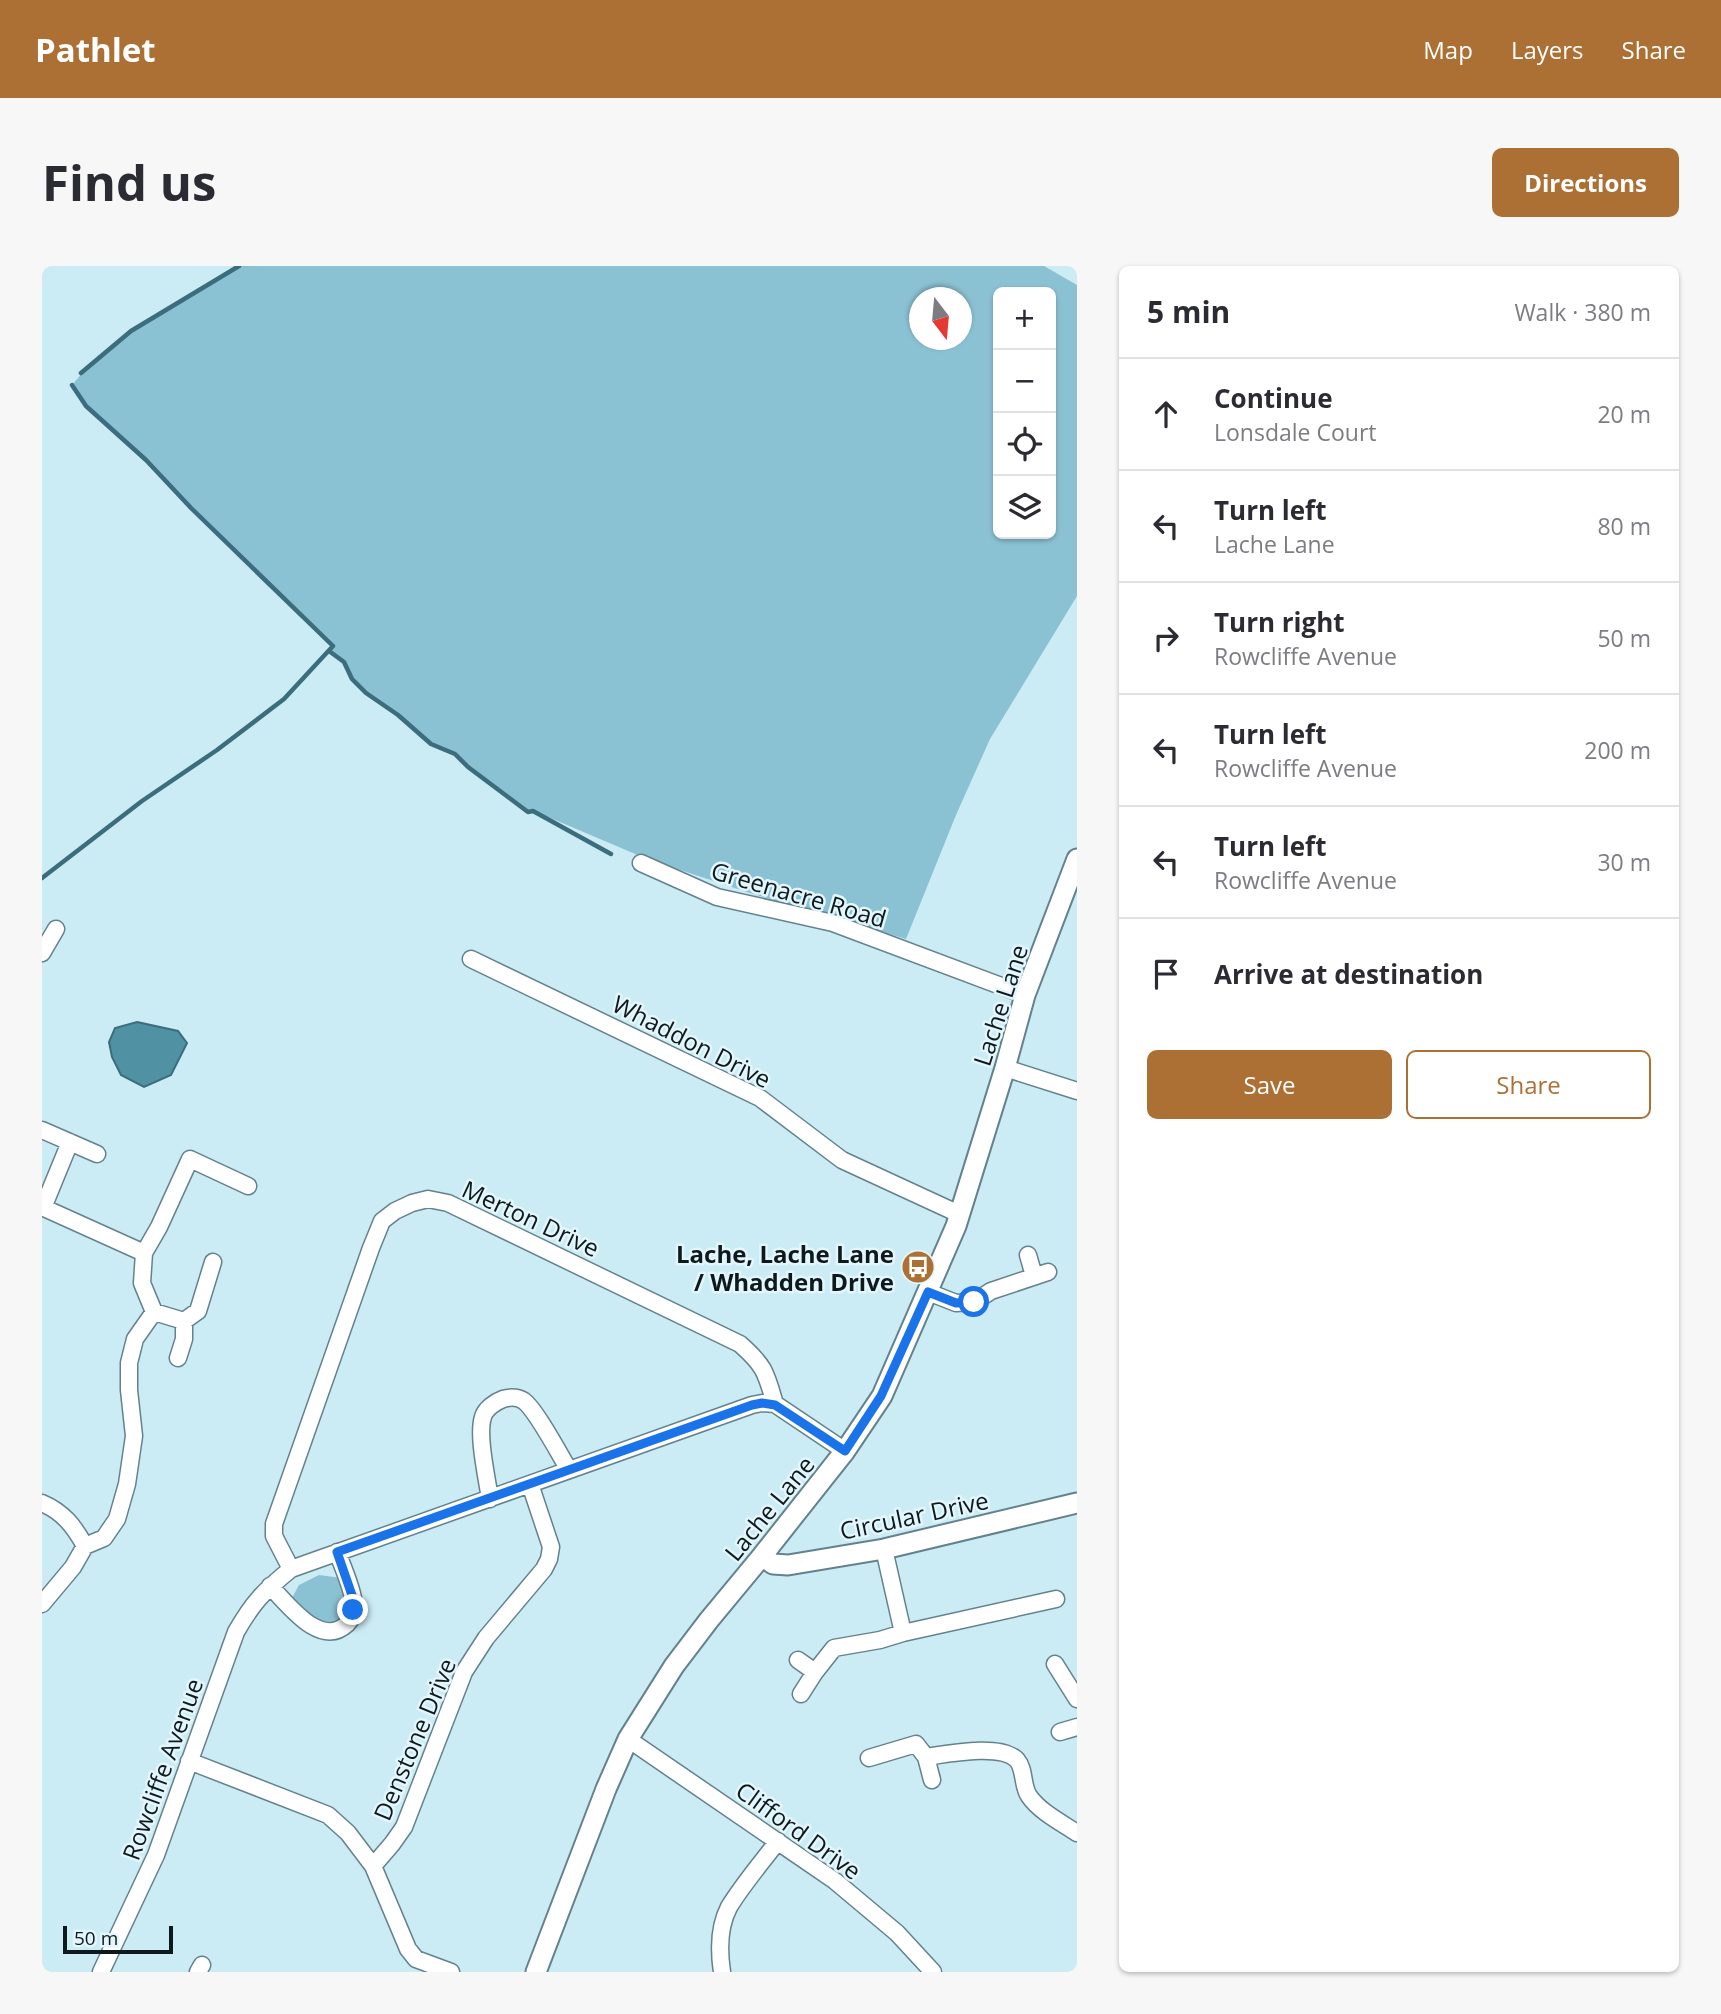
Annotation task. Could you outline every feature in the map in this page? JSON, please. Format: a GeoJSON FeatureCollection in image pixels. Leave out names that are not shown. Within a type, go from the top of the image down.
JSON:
{"type":"FeatureCollection","features":[{"type":"Feature","properties":{"kind":"street","name":"Lache Lane"},"geometry":{"type":"LineString","coordinates":[[536,1972],[628,1739],[674,1666],[845,1451],[881,1396],[960,1214],[1026,995],[1077,859]]}},
{"type":"Feature","properties":{"kind":"street","name":"Greenacre Road"},"geometry":{"type":"LineString","coordinates":[[640,863],[717,897],[833,923],[1026,995]]}},
{"type":"Feature","properties":{"kind":"street"},"geometry":{"type":"LineString","coordinates":[[42,953],[56,929]]}},
{"type":"Feature","properties":{"kind":"street","name":"Whaddon Drive"},"geometry":{"type":"LineString","coordinates":[[471,959],[760,1098],[842,1160],[960,1214]]}},
{"type":"Feature","properties":{"kind":"street"},"geometry":{"type":"LineString","coordinates":[[1005,1068],[1077,1091]]}},
{"type":"Feature","properties":{"kind":"street"},"geometry":{"type":"LineString","coordinates":[[42,1130],[97,1154]]}},
{"type":"Feature","properties":{"kind":"street"},"geometry":{"type":"LineString","coordinates":[[70,1142],[43,1208],[144,1253]]}},
{"type":"Feature","properties":{"kind":"street"},"geometry":{"type":"LineString","coordinates":[[154,1312],[142,1283],[144,1253],[190,1159],[247,1186]]}},
{"type":"Feature","properties":{"kind":"street","name":"Merton Drive"},"geometry":{"type":"LineString","coordinates":[[291,1569],[274,1536],[274,1524],[382,1221],[412,1203],[428,1199],[448,1203],[740,1344],[759,1361],[768,1378],[775,1405]]}},
{"type":"Feature","properties":{"kind":"street"},"geometry":{"type":"LineString","coordinates":[[928,1292],[956,1303],[974,1302],[991,1291],[1041,1274],[1028,1255]]}},
{"type":"Feature","properties":{"kind":"street"},"geometry":{"type":"LineString","coordinates":[[184,1321],[198,1311],[213,1262]]}},
{"type":"Feature","properties":{"kind":"street"},"geometry":{"type":"LineString","coordinates":[[154,1312],[184,1321]]}},
{"type":"Feature","properties":{"kind":"street"},"geometry":{"type":"LineString","coordinates":[[42,1604],[73,1567],[85,1546],[104,1538],[117,1518],[124,1496],[134,1436],[129,1363],[135,1339],[154,1312]]}},
{"type":"Feature","properties":{"kind":"street"},"geometry":{"type":"LineString","coordinates":[[178,1358],[184,1339],[184,1321]]}},
{"type":"Feature","properties":{"kind":"street"},"geometry":{"type":"LineString","coordinates":[[490,1499],[481,1432],[483,1415],[500,1400],[514,1397],[524,1401],[569,1469]]}},
{"type":"Feature","properties":{"kind":"street","name":"Rowcliffe Avenue"},"geometry":{"type":"LineString","coordinates":[[101,1972],[156,1855],[236,1632],[251,1605],[270,1586],[291,1569],[337,1552],[752,1405],[775,1405]]}},
{"type":"Feature","properties":{"kind":"street"},"geometry":{"type":"LineString","coordinates":[[775,1405],[845,1451]]}},
{"type":"Feature","properties":{"kind":"street","name":"Denstone Drive"},"geometry":{"type":"LineString","coordinates":[[373,1866],[404,1827],[464,1672],[486,1638],[544,1569],[549,1559],[551,1547],[530,1484]]}},
{"type":"Feature","properties":{"kind":"street"},"geometry":{"type":"LineString","coordinates":[[42,1503],[56,1509],[74,1527],[85,1546]]}},
{"type":"Feature","properties":{"kind":"street","name":"Circular Drive"},"geometry":{"type":"LineString","coordinates":[[762,1556],[773,1564],[788,1565],[884,1549],[1077,1503]]}},
{"type":"Feature","properties":{"kind":"street"},"geometry":{"type":"LineString","coordinates":[[884,1549],[904,1633]]}},
{"type":"Feature","properties":{"kind":"street"},"geometry":{"type":"LineString","coordinates":[[270,1586],[314,1628],[330,1633],[339,1630],[351,1620],[354,1601],[337,1552]]}},
{"type":"Feature","properties":{"kind":"street"},"geometry":{"type":"LineString","coordinates":[[801,1694],[834,1648],[880,1640],[1056,1599]]}},
{"type":"Feature","properties":{"kind":"street"},"geometry":{"type":"LineString","coordinates":[[798,1660],[815,1672]]}},
{"type":"Feature","properties":{"kind":"street"},"geometry":{"type":"LineString","coordinates":[[1055,1664],[1077,1699]]}},
{"type":"Feature","properties":{"kind":"street"},"geometry":{"type":"LineString","coordinates":[[1060,1732],[1077,1727]]}},
{"type":"Feature","properties":{"kind":"street","name":"Clifford Drive"},"geometry":{"type":"LineString","coordinates":[[628,1739],[835,1881],[897,1933],[933,1972]]}},
{"type":"Feature","properties":{"kind":"street"},"geometry":{"type":"LineString","coordinates":[[869,1758],[916,1744],[926,1757],[932,1780]]}},
{"type":"Feature","properties":{"kind":"street"},"geometry":{"type":"LineString","coordinates":[[926,1757],[976,1750],[1009,1754],[1018,1761],[1030,1798],[1077,1833]]}},
{"type":"Feature","properties":{"kind":"street"},"geometry":{"type":"LineString","coordinates":[[189,1761],[328,1815],[348,1833],[373,1866],[408,1949],[416,1959],[451,1972]]}},
{"type":"Feature","properties":{"kind":"street"},"geometry":{"type":"LineString","coordinates":[[722,1972],[720,1945],[728,1909],[778,1841]]}},
{"type":"Feature","properties":{"kind":"shaded area"},"geometry":{"type":"Polygon","coordinates":[[[239,266],[1044,266],[1077,285],[1077,596],[990,739],[906,939],[647,859],[534,811],[528,812],[455,754],[431,744],[398,715],[366,693],[352,679],[344,662],[329,651],[333,646],[192,509],[146,460],[86,406],[72,385],[109,349],[239,266]]]}},
{"type":"Feature","properties":{"kind":"shaded area"},"geometry":{"type":"Polygon","coordinates":[[[137,1022],[178,1031],[187,1043],[171,1075],[144,1087],[121,1075],[112,1057],[109,1042],[115,1028],[137,1022]]]}},
{"type":"Feature","properties":{"kind":"shaded area"},"geometry":{"type":"Polygon","coordinates":[[[319,1575],[342,1578],[347,1598],[347,1619],[331,1627],[315,1620],[292,1598],[299,1585],[319,1575]]]}},
{"type":"Feature","properties":{"kind":"waterway"},"geometry":{"type":"LineString","coordinates":[[81,373],[131,331],[239,266]]}},
{"type":"Feature","properties":{"kind":"waterway"},"geometry":{"type":"LineString","coordinates":[[42,878],[142,801],[217,750],[284,699],[333,646],[192,509],[146,460],[86,406],[72,385]]}},
{"type":"Feature","properties":{"kind":"waterway"},"geometry":{"type":"LineString","coordinates":[[329,651],[344,662],[352,679],[366,693],[398,715],[431,744],[455,754],[528,812],[533,811],[611,854]]}},
{"type":"Feature","properties":{"kind":"place","name":"Lache, Lache Lane / Whadden Drive"},"geometry":{"type":"Point","coordinates":[918,1267]}},
{"type":"Feature","properties":{"kind":"route"},"geometry":{"type":"LineString","coordinates":[[353,1610],[354,1601],[337,1552],[752,1405],[775,1405],[845,1451],[881,1396],[928,1292],[956,1303],[974,1302]]}}]}
